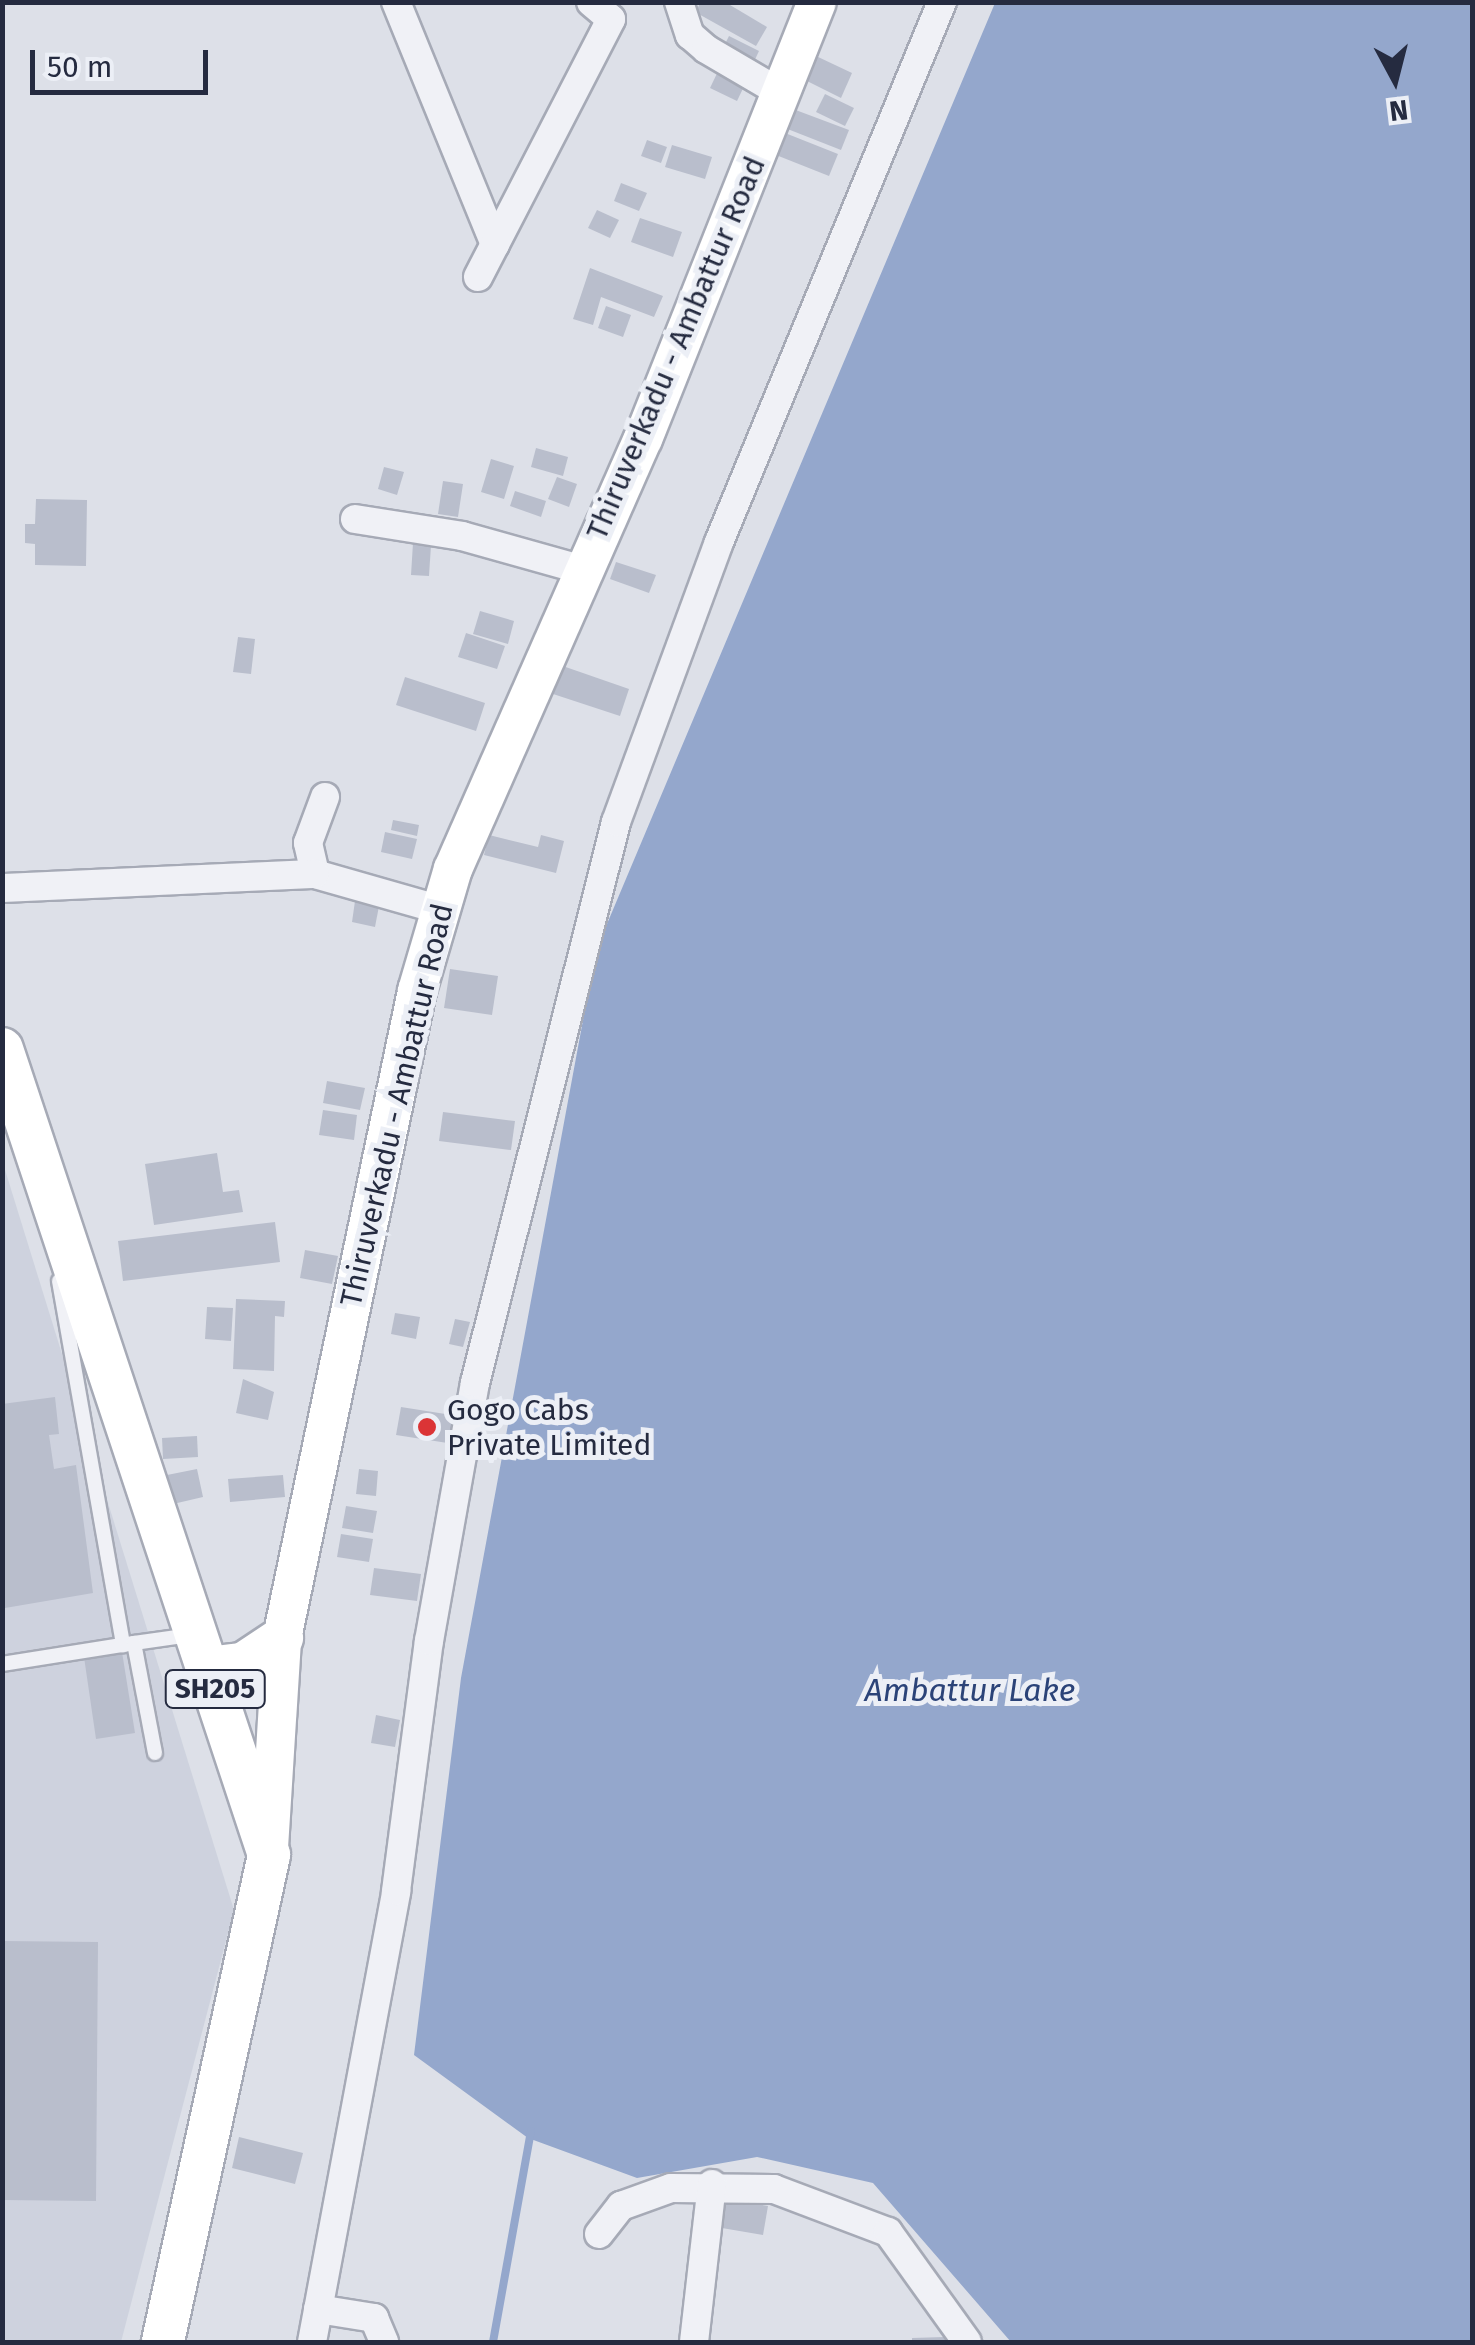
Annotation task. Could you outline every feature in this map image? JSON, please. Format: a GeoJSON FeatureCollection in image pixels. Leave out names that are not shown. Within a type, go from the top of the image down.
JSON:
{"type":"FeatureCollection","features":[{"type":"Feature","properties":{"kind":"main road","name":"Thiruverkadu - Ambattur Road"},"geometry":{"type":"LineString","coordinates":[[269,1855],[282,1638],[417,991],[441,910],[482,799],[583,570],[817,2]]}},
{"type":"Feature","properties":{"kind":"main road","name":"SH205"},"geometry":{"type":"LineString","coordinates":[[2,1049],[269,1855]]}},
{"type":"Feature","properties":{"kind":"main road"},"geometry":{"type":"LineString","coordinates":[[202,1651],[243,1664],[282,1638]]}},
{"type":"Feature","properties":{"kind":"main road"},"geometry":{"type":"LineString","coordinates":[[162,2342],[269,1855]]}},
{"type":"Feature","properties":{"kind":"street"},"geometry":{"type":"LineString","coordinates":[[396,2],[495,244]]}},
{"type":"Feature","properties":{"kind":"street"},"geometry":{"type":"LineString","coordinates":[[478,277],[611,19],[591,2]]}},
{"type":"Feature","properties":{"kind":"street"},"geometry":{"type":"LineString","coordinates":[[680,2],[690,35],[706,49],[781,94]]}},
{"type":"Feature","properties":{"kind":"street"},"geometry":{"type":"LineString","coordinates":[[312,2342],[396,1891],[429,1641],[476,1383],[616,822],[719,542],[942,2]]}},
{"type":"Feature","properties":{"kind":"street"},"geometry":{"type":"LineString","coordinates":[[356,519],[462,536],[583,570]]}},
{"type":"Feature","properties":{"kind":"street"},"geometry":{"type":"LineString","coordinates":[[315,874],[308,843],[325,796]]}},
{"type":"Feature","properties":{"kind":"street"},"geometry":{"type":"LineString","coordinates":[[2,888],[315,874],[441,910]]}},
{"type":"Feature","properties":{"kind":"street"},"geometry":{"type":"LineString","coordinates":[[599,2234],[622,2206],[672,2188],[712,2184],[774,2189],[888,2232],[967,2342]]}},
{"type":"Feature","properties":{"kind":"street"},"geometry":{"type":"LineString","coordinates":[[694,2342],[712,2184]]}},
{"type":"Feature","properties":{"kind":"street"},"geometry":{"type":"LineString","coordinates":[[318,2309],[374,2318],[384,2342]]}},
{"type":"Feature","properties":{"kind":"lane"},"geometry":{"type":"LineString","coordinates":[[52,1257],[128,1644],[154,1753]]}},
{"type":"Feature","properties":{"kind":"lane"},"geometry":{"type":"LineString","coordinates":[[2,1664],[128,1644],[202,1651]]}},
{"type":"Feature","properties":{"kind":"shaded area"},"geometry":{"type":"Polygon","coordinates":[[[2,1160],[234,1910],[121,2342],[3,2342],[2,1160]]]}},
{"type":"Feature","properties":{"kind":"water","name":"Ambattur Lake"},"geometry":{"type":"Polygon","coordinates":[[[995,3],[1472,3],[1472,2342],[1011,2342],[873,2183],[757,2157],[637,2178],[528,2138],[414,2055],[461,1678],[596,950],[995,3]]]}},
{"type":"Feature","properties":{"kind":"building"},"geometry":{"type":"Polygon","coordinates":[[[701,2],[725,2],[767,27],[756,46],[695,12],[701,2]]]}},
{"type":"Feature","properties":{"kind":"building"},"geometry":{"type":"Polygon","coordinates":[[[729,36],[759,51],[750,70],[719,56],[729,36]]]}},
{"type":"Feature","properties":{"kind":"building"},"geometry":{"type":"Polygon","coordinates":[[[816,56],[852,73],[841,98],[805,80],[816,56]]]}},
{"type":"Feature","properties":{"kind":"building"},"geometry":{"type":"Polygon","coordinates":[[[722,63],[749,76],[737,101],[710,88],[722,63]]]}},
{"type":"Feature","properties":{"kind":"building"},"geometry":{"type":"Polygon","coordinates":[[[825,94],[854,108],[845,126],[816,112],[825,94]]]}},
{"type":"Feature","properties":{"kind":"building"},"geometry":{"type":"Polygon","coordinates":[[[793,109],[849,130],[841,150],[785,128],[793,109]]]}},
{"type":"Feature","properties":{"kind":"building"},"geometry":{"type":"Polygon","coordinates":[[[780,131],[838,154],[829,176],[771,153],[780,131]]]}},
{"type":"Feature","properties":{"kind":"building"},"geometry":{"type":"Polygon","coordinates":[[[647,140],[667,147],[661,163],[641,156],[647,140]]]}},
{"type":"Feature","properties":{"kind":"building"},"geometry":{"type":"Polygon","coordinates":[[[672,145],[712,157],[705,179],[665,167],[672,145]]]}},
{"type":"Feature","properties":{"kind":"building"},"geometry":{"type":"Polygon","coordinates":[[[621,183],[647,193],[639,211],[614,201],[621,183]]]}},
{"type":"Feature","properties":{"kind":"building"},"geometry":{"type":"Polygon","coordinates":[[[597,210],[619,220],[610,238],[588,228],[597,210]]]}},
{"type":"Feature","properties":{"kind":"building"},"geometry":{"type":"Polygon","coordinates":[[[640,218],[682,232],[673,257],[631,242],[640,218]]]}},
{"type":"Feature","properties":{"kind":"building"},"geometry":{"type":"Polygon","coordinates":[[[590,268],[663,296],[654,317],[601,297],[593,325],[573,319],[590,268]]]}},
{"type":"Feature","properties":{"kind":"building"},"geometry":{"type":"Polygon","coordinates":[[[606,306],[631,315],[623,337],[598,328],[606,306]]]}},
{"type":"Feature","properties":{"kind":"building"},"geometry":{"type":"Polygon","coordinates":[[[536,448],[568,457],[563,476],[531,467],[536,448]]]}},
{"type":"Feature","properties":{"kind":"building"},"geometry":{"type":"Polygon","coordinates":[[[491,459],[514,466],[504,499],[481,492],[491,459]]]}},
{"type":"Feature","properties":{"kind":"building"},"geometry":{"type":"Polygon","coordinates":[[[384,467],[404,472],[397,495],[378,489],[384,467]]]}},
{"type":"Feature","properties":{"kind":"building"},"geometry":{"type":"Polygon","coordinates":[[[557,477],[577,484],[569,507],[548,499],[557,477]]]}},
{"type":"Feature","properties":{"kind":"building"},"geometry":{"type":"Polygon","coordinates":[[[443,481],[463,484],[458,517],[438,514],[443,481]]]}},
{"type":"Feature","properties":{"kind":"building"},"geometry":{"type":"Polygon","coordinates":[[[515,491],[546,501],[541,517],[510,506],[515,491]]]}},
{"type":"Feature","properties":{"kind":"building"},"geometry":{"type":"Polygon","coordinates":[[[36,499],[87,500],[86,566],[35,565],[35,544],[25,543],[25,524],[35,524],[36,499]]]}},
{"type":"Feature","properties":{"kind":"building"},"geometry":{"type":"Polygon","coordinates":[[[413,543],[431,545],[429,576],[411,575],[413,543]]]}},
{"type":"Feature","properties":{"kind":"building"},"geometry":{"type":"Polygon","coordinates":[[[616,562],[656,575],[649,593],[610,579],[616,562]]]}},
{"type":"Feature","properties":{"kind":"building"},"geometry":{"type":"Polygon","coordinates":[[[480,611],[514,621],[508,644],[473,634],[480,611]]]}},
{"type":"Feature","properties":{"kind":"building"},"geometry":{"type":"Polygon","coordinates":[[[466,633],[505,646],[497,669],[458,657],[466,633]]]}},
{"type":"Feature","properties":{"kind":"building"},"geometry":{"type":"Polygon","coordinates":[[[238,637],[255,639],[251,674],[233,672],[238,637]]]}},
{"type":"Feature","properties":{"kind":"building"},"geometry":{"type":"Polygon","coordinates":[[[557,664],[629,689],[620,716],[547,692],[557,664]]]}},
{"type":"Feature","properties":{"kind":"building"},"geometry":{"type":"Polygon","coordinates":[[[405,677],[485,703],[476,731],[396,705],[405,677]]]}},
{"type":"Feature","properties":{"kind":"building"},"geometry":{"type":"Polygon","coordinates":[[[393,820],[419,825],[417,836],[391,830],[393,820]]]}},
{"type":"Feature","properties":{"kind":"building"},"geometry":{"type":"Polygon","coordinates":[[[385,832],[417,839],[412,859],[381,852],[385,832]]]}},
{"type":"Feature","properties":{"kind":"building"},"geometry":{"type":"Polygon","coordinates":[[[489,835],[538,847],[541,835],[564,841],[556,873],[484,855],[489,835]]]}},
{"type":"Feature","properties":{"kind":"building"},"geometry":{"type":"Polygon","coordinates":[[[355,901],[379,906],[375,927],[352,922],[355,901]]]}},
{"type":"Feature","properties":{"kind":"building"},"geometry":{"type":"Polygon","coordinates":[[[450,969],[498,976],[492,1015],[444,1008],[450,969]]]}},
{"type":"Feature","properties":{"kind":"building"},"geometry":{"type":"Polygon","coordinates":[[[327,1081],[365,1088],[360,1110],[323,1103],[327,1081]]]}},
{"type":"Feature","properties":{"kind":"building"},"geometry":{"type":"Polygon","coordinates":[[[323,1110],[357,1115],[354,1140],[319,1135],[323,1110]]]}},
{"type":"Feature","properties":{"kind":"building"},"geometry":{"type":"Polygon","coordinates":[[[443,1112],[515,1121],[511,1150],[439,1141],[443,1112]]]}},
{"type":"Feature","properties":{"kind":"building"},"geometry":{"type":"Polygon","coordinates":[[[217,1153],[223,1192],[239,1190],[243,1212],[154,1225],[145,1164],[217,1153]]]}},
{"type":"Feature","properties":{"kind":"building"},"geometry":{"type":"Polygon","coordinates":[[[275,1222],[280,1262],[123,1281],[118,1241],[275,1222]]]}},
{"type":"Feature","properties":{"kind":"building"},"geometry":{"type":"Polygon","coordinates":[[[305,1250],[338,1256],[332,1284],[300,1278],[305,1250]]]}},
{"type":"Feature","properties":{"kind":"building"},"geometry":{"type":"Polygon","coordinates":[[[236,1299],[285,1301],[284,1317],[275,1316],[274,1371],[233,1369],[236,1299]]]}},
{"type":"Feature","properties":{"kind":"building"},"geometry":{"type":"Polygon","coordinates":[[[207,1307],[233,1308],[231,1341],[205,1339],[207,1307]]]}},
{"type":"Feature","properties":{"kind":"building"},"geometry":{"type":"Polygon","coordinates":[[[395,1313],[420,1317],[416,1339],[391,1334],[395,1313]]]}},
{"type":"Feature","properties":{"kind":"building"},"geometry":{"type":"Polygon","coordinates":[[[455,1319],[470,1322],[463,1347],[449,1344],[455,1319]]]}},
{"type":"Feature","properties":{"kind":"building"},"geometry":{"type":"Polygon","coordinates":[[[243,1379],[274,1392],[268,1420],[236,1413],[243,1379]]]}},
{"type":"Feature","properties":{"kind":"building"},"geometry":{"type":"Polygon","coordinates":[[[55,1397],[59,1434],[49,1435],[54,1469],[76,1465],[93,1593],[5,1608],[2,1404],[55,1397]]]}},
{"type":"Feature","properties":{"kind":"building","name":"Gogo Cabs Private Limited"},"geometry":{"type":"Polygon","coordinates":[[[401,1407],[458,1416],[454,1444],[396,1435],[401,1407]]]}},
{"type":"Feature","properties":{"kind":"building"},"geometry":{"type":"Polygon","coordinates":[[[197,1436],[198,1457],[163,1459],[162,1438],[197,1436]]]}},
{"type":"Feature","properties":{"kind":"building"},"geometry":{"type":"Polygon","coordinates":[[[197,1469],[203,1497],[173,1504],[167,1475],[197,1469]]]}},
{"type":"Feature","properties":{"kind":"building"},"geometry":{"type":"Polygon","coordinates":[[[359,1469],[378,1471],[376,1496],[356,1494],[359,1469]]]}},
{"type":"Feature","properties":{"kind":"building"},"geometry":{"type":"Polygon","coordinates":[[[283,1475],[285,1497],[230,1502],[228,1479],[283,1475]]]}},
{"type":"Feature","properties":{"kind":"building"},"geometry":{"type":"Polygon","coordinates":[[[346,1506],[377,1511],[373,1533],[342,1528],[346,1506]]]}},
{"type":"Feature","properties":{"kind":"building"},"geometry":{"type":"Polygon","coordinates":[[[341,1534],[373,1539],[369,1562],[337,1557],[341,1534]]]}},
{"type":"Feature","properties":{"kind":"building"},"geometry":{"type":"Polygon","coordinates":[[[374,1568],[421,1574],[417,1601],[370,1595],[374,1568]]]}},
{"type":"Feature","properties":{"kind":"building"},"geometry":{"type":"Polygon","coordinates":[[[122,1652],[135,1733],[96,1739],[84,1657],[122,1652]]]}},
{"type":"Feature","properties":{"kind":"building"},"geometry":{"type":"Polygon","coordinates":[[[376,1715],[400,1720],[395,1747],[371,1743],[376,1715]]]}},
{"type":"Feature","properties":{"kind":"building"},"geometry":{"type":"Polygon","coordinates":[[[2,1941],[98,1942],[96,2201],[2,2200],[2,1941]]]}},
{"type":"Feature","properties":{"kind":"building"},"geometry":{"type":"Polygon","coordinates":[[[239,2137],[303,2153],[295,2184],[232,2168],[239,2137]]]}},
{"type":"Feature","properties":{"kind":"building"},"geometry":{"type":"Polygon","coordinates":[[[721,2198],[768,2206],[763,2235],[716,2227],[721,2198]]]}},
{"type":"Feature","properties":{"kind":"building"},"geometry":{"type":"Polygon","coordinates":[[[945,2337],[945,2342],[912,2342],[912,2338],[945,2337]]]}},
{"type":"Feature","properties":{"kind":"waterway"},"geometry":{"type":"LineString","coordinates":[[493,2342],[531,2131]]}},
{"type":"Feature","properties":{"kind":"place","name":"Gogo Cabs Private Limited"},"geometry":{"type":"Point","coordinates":[427,1427]}}]}
